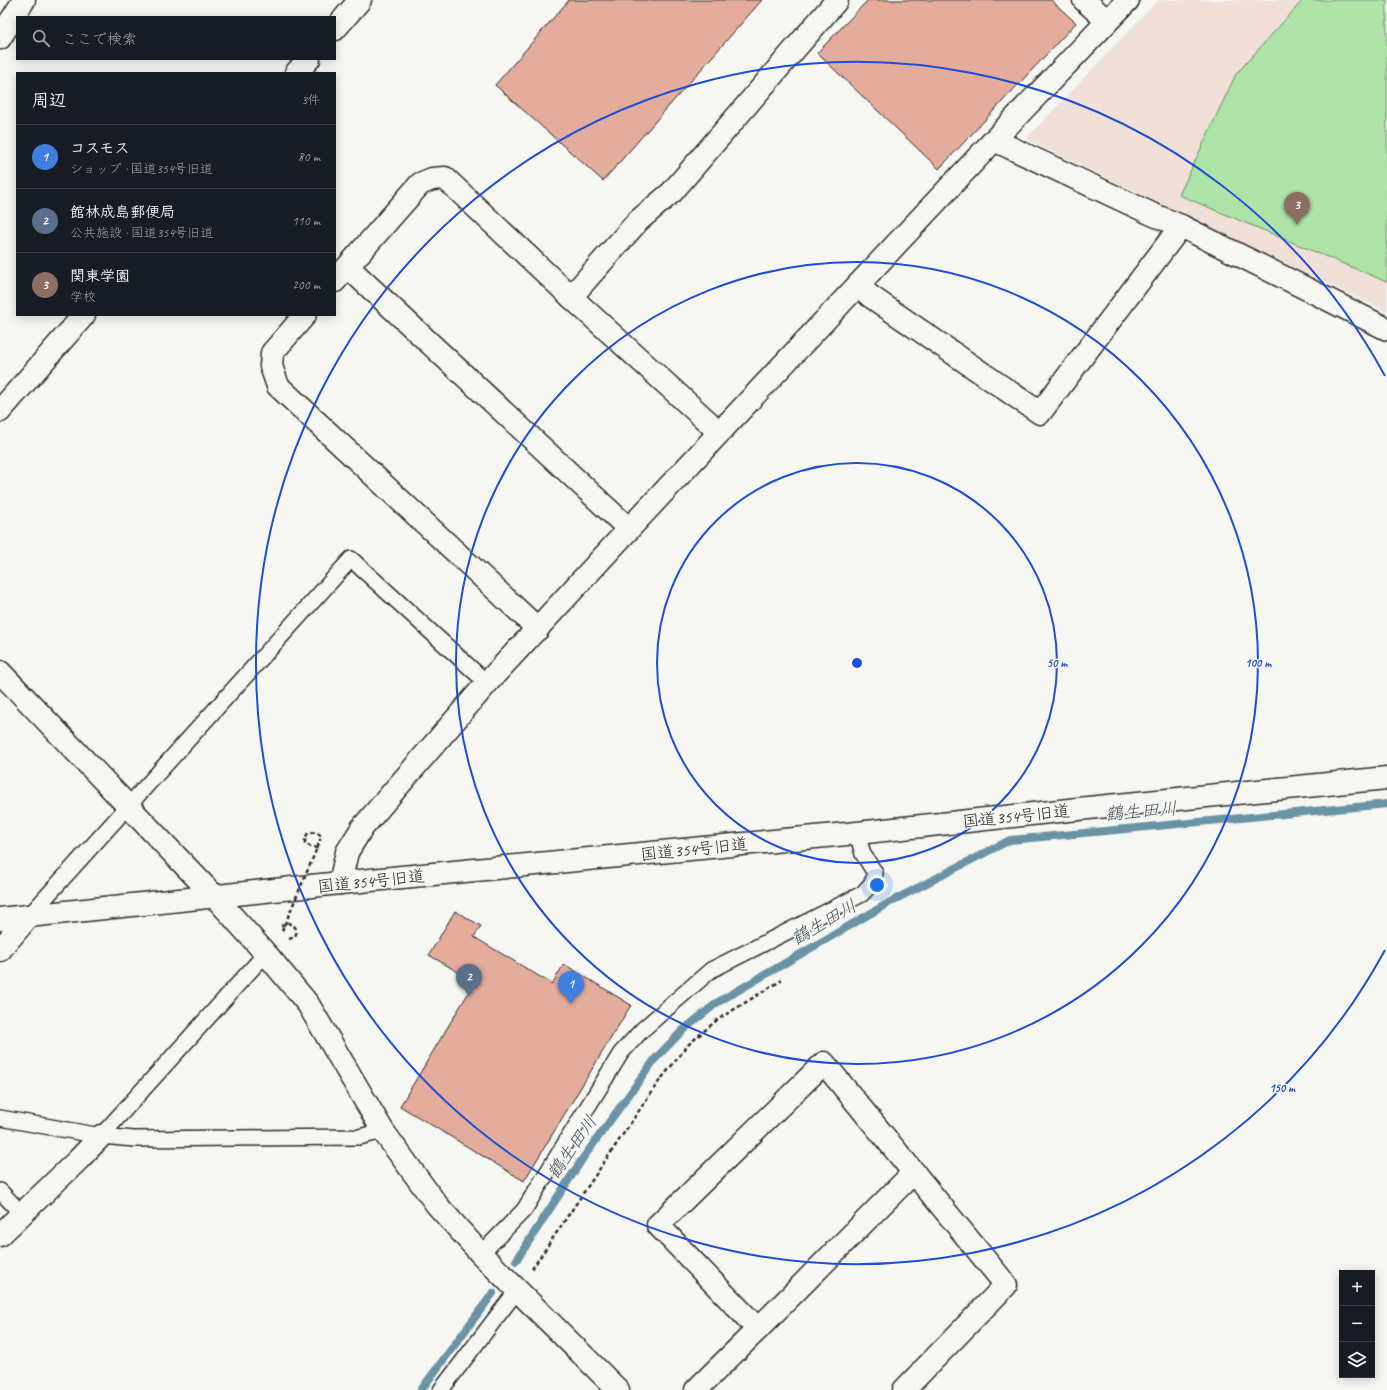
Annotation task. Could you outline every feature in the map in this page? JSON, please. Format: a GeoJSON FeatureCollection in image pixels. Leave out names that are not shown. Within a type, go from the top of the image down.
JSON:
{"type":"FeatureCollection","features":[{"type":"Feature","properties":{"kind":"street"},"geometry":{"type":"LineString","coordinates":[[0,38],[24,0]]}},
{"type":"Feature","properties":{"kind":"street"},"geometry":{"type":"LineString","coordinates":[[336,28],[360,0]]}},
{"type":"Feature","properties":{"kind":"street"},"geometry":{"type":"LineString","coordinates":[[571,296],[638,221],[672,192],[837,0]]}},
{"type":"Feature","properties":{"kind":"street"},"geometry":{"type":"LineString","coordinates":[[1084,0],[1107,21]]}},
{"type":"Feature","properties":{"kind":"street"},"geometry":{"type":"LineString","coordinates":[[340,883],[348,852],[362,828],[487,683],[719,432],[1128,0]]}},
{"type":"Feature","properties":{"kind":"street"},"geometry":{"type":"LineString","coordinates":[[297,72],[308,60]]}},
{"type":"Feature","properties":{"kind":"street"},"geometry":{"type":"LineString","coordinates":[[994,140],[1154,215],[1181,226],[1387,329]]}},
{"type":"Feature","properties":{"kind":"street"},"geometry":{"type":"LineString","coordinates":[[628,529],[341,274],[420,184],[432,179],[445,178],[719,432]]}},
{"type":"Feature","properties":{"kind":"street"},"geometry":{"type":"LineString","coordinates":[[858,285],[870,296],[1040,412],[1181,226]]}},
{"type":"Feature","properties":{"kind":"street"},"geometry":{"type":"LineString","coordinates":[[0,411],[83,316]]}},
{"type":"Feature","properties":{"kind":"street"},"geometry":{"type":"LineString","coordinates":[[304,316],[272,353],[271,366],[278,386],[538,629]]}},
{"type":"Feature","properties":{"kind":"street"},"geometry":{"type":"LineString","coordinates":[[0,672],[216,897],[268,956],[308,1004],[383,1132],[437,1205],[481,1254],[518,1289],[618,1390]]}},
{"type":"Feature","properties":{"kind":"street","name":"国道354号旧道"},"geometry":{"type":"LineString","coordinates":[[0,920],[340,883],[857,834],[1078,809],[1387,778]]}},
{"type":"Feature","properties":{"kind":"street"},"geometry":{"type":"LineString","coordinates":[[0,950],[29,916]]}},
{"type":"Feature","properties":{"kind":"street"},"geometry":{"type":"LineString","coordinates":[[758,1329],[658,1225],[824,1063],[1006,1284],[904,1390]]}},
{"type":"Feature","properties":{"kind":"street"},"geometry":{"type":"LineString","coordinates":[[0,1236],[80,1159],[101,1136]]}},
{"type":"Feature","properties":{"kind":"street"},"geometry":{"type":"LineString","coordinates":[[696,1390],[914,1172]]}},
{"type":"Feature","properties":{"kind":"lane"},"geometry":{"type":"LineString","coordinates":[[29,916],[351,559],[487,683]]}},
{"type":"Feature","properties":{"kind":"lane"},"geometry":{"type":"LineString","coordinates":[[481,1254],[524,1210],[621,1053],[642,1030],[710,970],[862,894],[873,882],[875,873],[863,854],[857,834]]}},
{"type":"Feature","properties":{"kind":"lane"},"geometry":{"type":"LineString","coordinates":[[101,1136],[258,962],[268,956]]}},
{"type":"Feature","properties":{"kind":"lane"},"geometry":{"type":"LineString","coordinates":[[0,1118],[101,1136],[134,1139],[359,1138],[383,1132]]}},
{"type":"Feature","properties":{"kind":"lane"},"geometry":{"type":"LineString","coordinates":[[0,1191],[22,1214]]}},
{"type":"Feature","properties":{"kind":"lane"},"geometry":{"type":"LineString","coordinates":[[441,1390],[518,1289]]}},
{"type":"Feature","properties":{"kind":"path"},"geometry":{"type":"LineString","coordinates":[[281,926],[287,923],[292,923],[296,927],[297,932],[292,938],[287,939],[283,936],[282,931],[320,840],[320,835],[316,832],[308,833],[305,838],[306,843],[309,846],[318,848]]}},
{"type":"Feature","properties":{"kind":"path"},"geometry":{"type":"LineString","coordinates":[[518,1289],[657,1084],[689,1044],[718,1020],[782,980]]}},
{"type":"Feature","properties":{"kind":"shaded area"},"geometry":{"type":"Polygon","coordinates":[[[1158,0],[1387,0],[1387,312],[1026,139],[1158,0]]]}},
{"type":"Feature","properties":{"kind":"green space"},"geometry":{"type":"Polygon","coordinates":[[[1303,0],[1387,0],[1387,282],[1179,195],[1236,74],[1303,0]]]}},
{"type":"Feature","properties":{"kind":"building"},"geometry":{"type":"Polygon","coordinates":[[[569,0],[762,0],[603,181],[495,85],[569,0]]]}},
{"type":"Feature","properties":{"kind":"building"},"geometry":{"type":"Polygon","coordinates":[[[868,0],[1051,0],[1076,23],[939,169],[817,53],[868,0]]]}},
{"type":"Feature","properties":{"kind":"building"},"geometry":{"type":"Polygon","coordinates":[[[455,911],[481,926],[474,937],[552,984],[564,964],[631,1005],[524,1181],[400,1106],[475,982],[429,955],[455,911]]]}},
{"type":"Feature","properties":{"kind":"waterway","name":"鶴生田川"},"geometry":{"type":"LineString","coordinates":[[516,1261],[583,1158],[655,1059],[683,1030],[718,1002],[892,901],[1010,840],[1387,804]]}},
{"type":"Feature","properties":{"kind":"waterway","name":"鶴生田川"},"geometry":{"type":"LineString","coordinates":[[421,1390],[493,1293]]}},
{"type":"Feature","properties":{"kind":"place","name":"関東学園"},"geometry":{"type":"Point","coordinates":[1297,225]}},
{"type":"Feature","properties":{"kind":"place","name":"館林成島郵便局"},"geometry":{"type":"Point","coordinates":[469,997]}},
{"type":"Feature","properties":{"kind":"place","name":"コスモス"},"geometry":{"type":"Point","coordinates":[571,1004]}}]}
